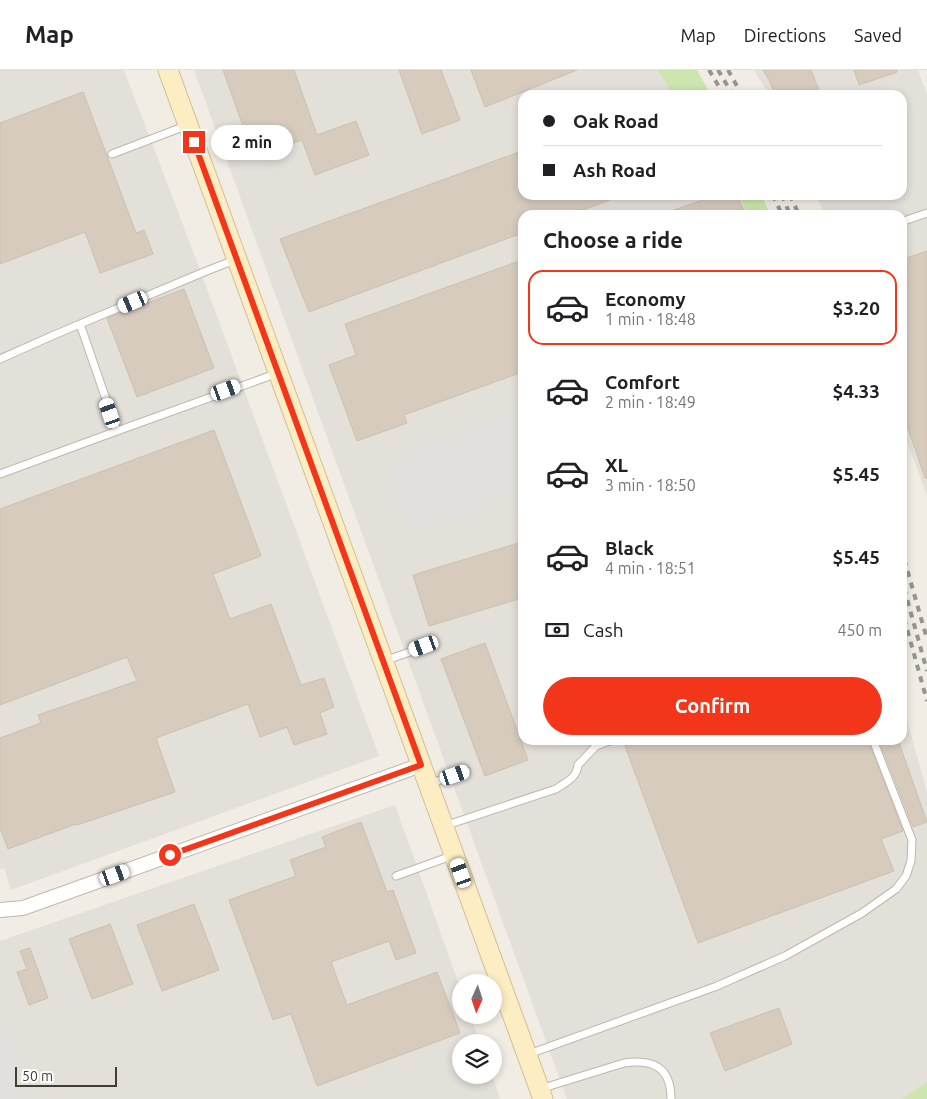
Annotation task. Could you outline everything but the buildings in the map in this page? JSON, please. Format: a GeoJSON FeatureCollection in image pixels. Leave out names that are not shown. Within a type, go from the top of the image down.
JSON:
{"type":"FeatureCollection","features":[{"type":"Feature","properties":{"kind":"main road"},"geometry":{"type":"LineString","coordinates":[[168,70],[541,1094]]}},
{"type":"Feature","properties":{"kind":"street"},"geometry":{"type":"LineString","coordinates":[[0,910],[23,908],[421,765]]}},
{"type":"Feature","properties":{"kind":"lane"},"geometry":{"type":"LineString","coordinates":[[112,154],[188,125]]}},
{"type":"Feature","properties":{"kind":"lane"},"geometry":{"type":"LineString","coordinates":[[907,220],[927,213]]}},
{"type":"Feature","properties":{"kind":"lane"},"geometry":{"type":"LineString","coordinates":[[0,359],[237,259]]}},
{"type":"Feature","properties":{"kind":"lane"},"geometry":{"type":"LineString","coordinates":[[80,324],[117,431]]}},
{"type":"Feature","properties":{"kind":"lane"},"geometry":{"type":"LineString","coordinates":[[0,474],[278,372]]}},
{"type":"Feature","properties":{"kind":"lane"},"geometry":{"type":"LineString","coordinates":[[384,661],[424,646]]}},
{"type":"Feature","properties":{"kind":"lane"},"geometry":{"type":"LineString","coordinates":[[444,826],[556,789],[572,779],[577,772],[578,765],[599,745]]}},
{"type":"Feature","properties":{"kind":"lane"},"geometry":{"type":"LineString","coordinates":[[527,1055],[717,986],[786,956],[862,913],[896,889],[906,876],[911,861],[912,840],[875,745]]}},
{"type":"Feature","properties":{"kind":"lane"},"geometry":{"type":"LineString","coordinates":[[429,784],[467,771]]}},
{"type":"Feature","properties":{"kind":"lane"},"geometry":{"type":"LineString","coordinates":[[396,876],[454,855]]}},
{"type":"Feature","properties":{"kind":"lane"},"geometry":{"type":"LineString","coordinates":[[541,1094],[624,1063],[637,1061],[659,1066],[668,1078],[671,1088],[671,1099]]}},
{"type":"Feature","properties":{"kind":"shaded area"},"geometry":{"type":"Polygon","coordinates":[[[0,70],[124,70],[193,251],[379,756],[11,890],[4,868],[0,869],[0,70]]]}},
{"type":"Feature","properties":{"kind":"shaded area"},"geometry":{"type":"Polygon","coordinates":[[[194,70],[657,70],[671,90],[518,90],[518,200],[741,200],[746,210],[518,210],[518,745],[907,745],[907,720],[927,792],[927,1082],[901,1099],[567,1099],[194,70]]]}},
{"type":"Feature","properties":{"kind":"shaded area"},"geometry":{"type":"Polygon","coordinates":[[[754,70],[918,70],[927,94],[927,496],[907,441],[907,210],[823,210],[818,200],[907,200],[907,90],[766,90],[754,70]]]}},
{"type":"Feature","properties":{"kind":"shaded area"},"geometry":{"type":"Polygon","coordinates":[[[518,410],[518,495],[413,535],[385,461],[518,410]]]}},
{"type":"Feature","properties":{"kind":"shaded area"},"geometry":{"type":"Polygon","coordinates":[[[395,805],[455,974],[452,974],[452,1024],[473,1024],[477,1034],[452,1034],[452,1084],[495,1084],[500,1099],[0,1099],[0,941],[395,805]]]}},
{"type":"Feature","properties":{"kind":"shaded area"},"geometry":{"type":"Polygon","coordinates":[[[10,1028],[38,1099],[0,1099],[0,1032],[10,1028]]]}},
{"type":"Feature","properties":{"kind":"green space"},"geometry":{"type":"Polygon","coordinates":[[[657,70],[697,70],[708,90],[671,90],[657,70]]]}},
{"type":"Feature","properties":{"kind":"green space"},"geometry":{"type":"Polygon","coordinates":[[[741,200],[764,200],[768,210],[746,210],[741,200]]]}},
{"type":"Feature","properties":{"kind":"green space"},"geometry":{"type":"Polygon","coordinates":[[[927,1082],[927,1099],[901,1099],[927,1082]]]}},
{"type":"Feature","properties":{"kind":"railway"},"geometry":{"type":"LineString","coordinates":[[709,70],[721,90]]}},
{"type":"Feature","properties":{"kind":"railway"},"geometry":{"type":"LineString","coordinates":[[718,70],[730,90]]}},
{"type":"Feature","properties":{"kind":"railway"},"geometry":{"type":"LineString","coordinates":[[728,70],[739,90]]}},
{"type":"Feature","properties":{"kind":"railway"},"geometry":{"type":"LineString","coordinates":[[775,200],[780,210]]}},
{"type":"Feature","properties":{"kind":"railway"},"geometry":{"type":"LineString","coordinates":[[784,200],[788,210]]}},
{"type":"Feature","properties":{"kind":"railway"},"geometry":{"type":"LineString","coordinates":[[792,200],[797,210]]}},
{"type":"Feature","properties":{"kind":"railway"},"geometry":{"type":"LineString","coordinates":[[907,569],[927,639]]}},
{"type":"Feature","properties":{"kind":"railway"},"geometry":{"type":"LineString","coordinates":[[907,599],[927,671]]}},
{"type":"Feature","properties":{"kind":"railway"},"geometry":{"type":"LineString","coordinates":[[907,629],[927,701]]}},
{"type":"Feature","properties":{"kind":"route"},"geometry":{"type":"LineString","coordinates":[[170,855],[421,765],[194,142]]}}]}
